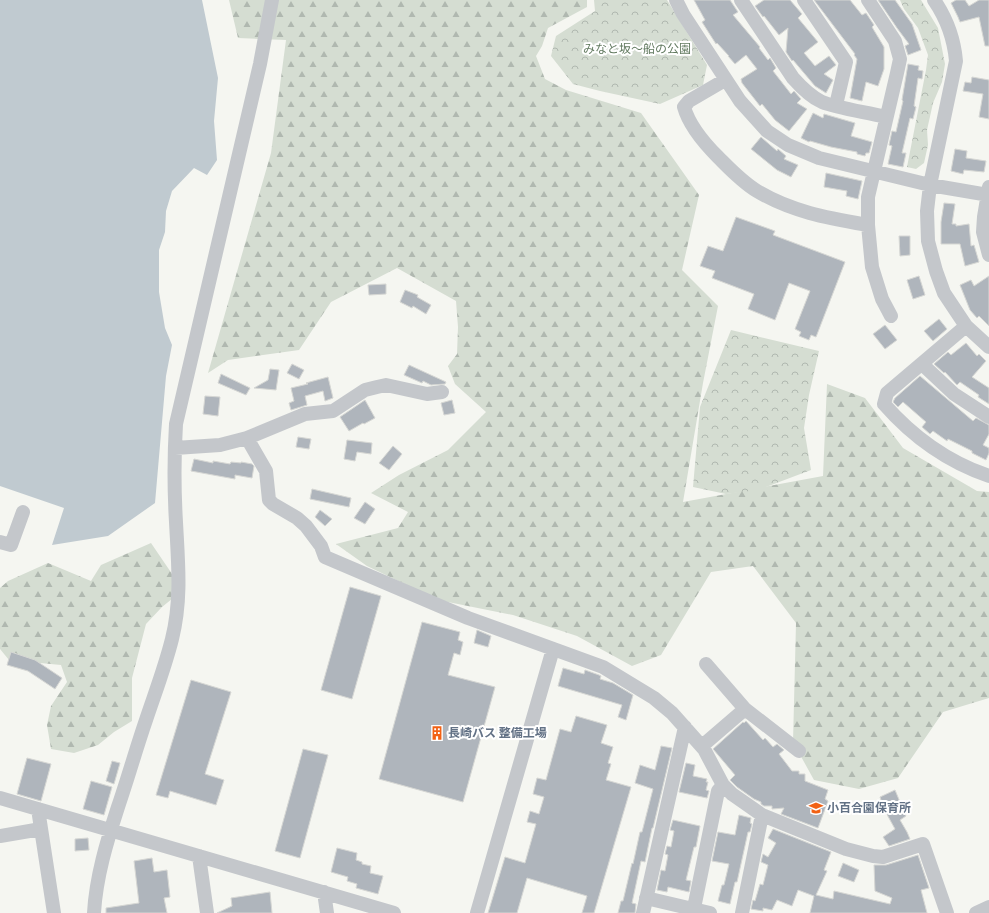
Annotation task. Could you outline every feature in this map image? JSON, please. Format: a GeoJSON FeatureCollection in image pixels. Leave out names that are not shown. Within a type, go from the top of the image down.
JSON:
{"type":"FeatureCollection","features":[{"type":"Feature","properties":{"kind":"street"},"geometry":{"type":"LineString","coordinates":[[94,913],[98,880],[111,830],[159,684],[172,638],[177,613],[179,594],[179,555],[174,485],[177,418],[260,64],[272,0]]}},
{"type":"Feature","properties":{"kind":"street"},"geometry":{"type":"LineString","coordinates":[[676,0],[683,14],[740,101],[767,131],[788,145],[819,158],[930,185],[988,192],[983,232],[989,255]]}},
{"type":"Feature","properties":{"kind":"street"},"geometry":{"type":"LineString","coordinates":[[741,0],[793,78],[800,86],[822,102],[886,117]]}},
{"type":"Feature","properties":{"kind":"street"},"geometry":{"type":"LineString","coordinates":[[804,0],[846,62],[836,105]]}},
{"type":"Feature","properties":{"kind":"street"},"geometry":{"type":"LineString","coordinates":[[868,0],[895,41],[900,59],[868,197],[869,251],[872,267],[882,299],[891,316]]}},
{"type":"Feature","properties":{"kind":"street"},"geometry":{"type":"LineString","coordinates":[[934,0],[949,28],[956,61],[930,185],[927,226],[928,241],[931,256],[944,293],[966,326],[989,347]]}},
{"type":"Feature","properties":{"kind":"street"},"geometry":{"type":"LineString","coordinates":[[725,80],[689,101],[684,107],[687,118],[711,150],[735,174],[756,191],[781,203],[809,214],[868,225]]}},
{"type":"Feature","properties":{"kind":"street"},"geometry":{"type":"LineString","coordinates":[[966,326],[887,393],[884,404],[897,419],[936,450],[955,461],[989,476]]}},
{"type":"Feature","properties":{"kind":"street"},"geometry":{"type":"LineString","coordinates":[[922,364],[954,394],[989,417]]}},
{"type":"Feature","properties":{"kind":"street"},"geometry":{"type":"LineString","coordinates":[[175,448],[220,445],[247,438],[305,414],[333,411],[365,390],[386,385],[427,394],[442,392]]}},
{"type":"Feature","properties":{"kind":"street"},"geometry":{"type":"LineString","coordinates":[[247,438],[266,471],[269,500],[273,504],[297,518],[306,526],[320,546],[325,557],[468,618],[613,672],[660,703],[672,713],[702,746],[723,785],[732,794],[762,815],[846,849],[872,856],[883,857],[923,844],[947,913]]}},
{"type":"Feature","properties":{"kind":"street"},"geometry":{"type":"LineString","coordinates":[[0,542],[11,545],[23,512]]}},
{"type":"Feature","properties":{"kind":"street"},"geometry":{"type":"LineString","coordinates":[[476,913],[553,649]]}},
{"type":"Feature","properties":{"kind":"street"},"geometry":{"type":"LineString","coordinates":[[706,664],[745,709],[799,751]]}},
{"type":"Feature","properties":{"kind":"street"},"geometry":{"type":"LineString","coordinates":[[702,746],[745,709]]}},
{"type":"Feature","properties":{"kind":"street"},"geometry":{"type":"LineString","coordinates":[[643,913],[685,727]]}},
{"type":"Feature","properties":{"kind":"street"},"geometry":{"type":"LineString","coordinates":[[693,911],[718,792],[723,785]]}},
{"type":"Feature","properties":{"kind":"street"},"geometry":{"type":"LineString","coordinates":[[0,798],[394,913]]}},
{"type":"Feature","properties":{"kind":"street"},"geometry":{"type":"LineString","coordinates":[[38,809],[54,913]]}},
{"type":"Feature","properties":{"kind":"street"},"geometry":{"type":"LineString","coordinates":[[742,913],[762,815]]}},
{"type":"Feature","properties":{"kind":"street"},"geometry":{"type":"LineString","coordinates":[[0,836],[41,829]]}},
{"type":"Feature","properties":{"kind":"street"},"geometry":{"type":"LineString","coordinates":[[199,856],[207,913]]}},
{"type":"Feature","properties":{"kind":"street"},"geometry":{"type":"LineString","coordinates":[[324,892],[327,913]]}},
{"type":"Feature","properties":{"kind":"street"},"geometry":{"type":"LineString","coordinates":[[646,898],[693,911],[710,913]]}},
{"type":"Feature","properties":{"kind":"street"},"geometry":{"type":"LineString","coordinates":[[976,913],[989,907]]}},
{"type":"Feature","properties":{"kind":"green space"},"geometry":{"type":"Polygon","coordinates":[[[229,0],[587,0],[587,7],[548,28],[542,46],[536,56],[545,79],[566,90],[641,113],[699,195],[682,270],[718,306],[703,383],[683,502],[823,476],[827,384],[865,398],[903,448],[977,491],[989,492],[989,698],[943,712],[898,778],[859,789],[814,780],[793,742],[796,623],[753,566],[711,572],[661,655],[632,666],[577,636],[513,615],[438,600],[367,566],[336,544],[398,528],[408,512],[371,493],[399,475],[448,450],[486,412],[455,384],[448,366],[457,354],[458,327],[456,301],[397,268],[331,302],[299,350],[228,360],[208,373],[271,153],[286,40],[238,38],[229,0]]]}},
{"type":"Feature","properties":{"kind":"green space","name":"みなと坂〜船の公園"},"geometry":{"type":"Polygon","coordinates":[[[594,0],[667,0],[707,65],[703,85],[660,104],[573,84],[551,56],[556,36],[595,11],[594,0]]]}},
{"type":"Feature","properties":{"kind":"green space"},"geometry":{"type":"Polygon","coordinates":[[[900,0],[921,0],[938,28],[945,64],[942,82],[933,103],[927,130],[928,145],[924,163],[916,169],[907,167],[928,55],[918,28],[904,9],[900,0]]]}},
{"type":"Feature","properties":{"kind":"green space"},"geometry":{"type":"Polygon","coordinates":[[[731,330],[819,351],[809,395],[804,428],[811,470],[758,490],[726,494],[693,487],[700,407],[731,330]]]}},
{"type":"Feature","properties":{"kind":"green space"},"geometry":{"type":"Polygon","coordinates":[[[151,543],[183,590],[162,607],[146,624],[132,678],[132,721],[114,732],[98,745],[74,753],[51,749],[47,725],[51,706],[67,682],[61,665],[9,660],[0,649],[0,588],[8,581],[48,563],[91,581],[101,565],[151,543]]]}},
{"type":"Feature","properties":{"kind":"shaded area"},"geometry":{"type":"Polygon","coordinates":[[[0,0],[202,0],[218,78],[214,121],[217,160],[207,175],[194,168],[172,191],[166,211],[165,232],[159,250],[159,292],[165,328],[172,345],[166,376],[155,503],[108,536],[52,545],[64,508],[0,486],[0,0]]]}},
{"type":"Feature","properties":{"kind":"building"},"geometry":{"type":"Polygon","coordinates":[[[694,0],[730,0],[738,12],[733,15],[760,47],[759,48],[768,60],[770,58],[776,68],[773,71],[791,94],[794,91],[801,99],[797,103],[807,109],[789,131],[775,120],[762,104],[760,106],[742,83],[741,79],[757,69],[746,55],[735,64],[717,43],[716,44],[702,22],[705,20],[694,0]]]}},
{"type":"Feature","properties":{"kind":"building"},"geometry":{"type":"Polygon","coordinates":[[[764,0],[790,0],[802,14],[798,18],[818,42],[804,53],[815,66],[829,56],[836,65],[824,74],[833,80],[826,93],[815,86],[793,60],[792,61],[786,52],[788,28],[779,35],[755,6],[764,0]]]}},
{"type":"Feature","properties":{"kind":"building"},"geometry":{"type":"Polygon","coordinates":[[[814,0],[850,0],[862,15],[866,13],[874,25],[872,27],[884,47],[884,69],[878,86],[866,82],[862,101],[850,98],[857,59],[854,55],[855,54],[814,0]]]}},
{"type":"Feature","properties":{"kind":"building"},"geometry":{"type":"Polygon","coordinates":[[[878,0],[895,0],[912,24],[921,50],[908,55],[905,46],[909,44],[878,0]]]}},
{"type":"Feature","properties":{"kind":"building"},"geometry":{"type":"Polygon","coordinates":[[[956,0],[965,0],[969,6],[979,0],[989,0],[989,46],[985,46],[979,17],[960,22],[951,3],[956,0]]]}},
{"type":"Feature","properties":{"kind":"building"},"geometry":{"type":"Polygon","coordinates":[[[908,64],[919,66],[918,70],[923,71],[922,79],[918,78],[914,106],[916,107],[913,119],[910,118],[902,153],[906,153],[903,167],[888,164],[892,146],[889,145],[892,131],[896,132],[903,101],[908,64]]]}},
{"type":"Feature","properties":{"kind":"building"},"geometry":{"type":"Polygon","coordinates":[[[972,77],[989,80],[989,119],[979,117],[983,94],[963,91],[965,82],[971,83],[972,77]]]}},
{"type":"Feature","properties":{"kind":"building"},"geometry":{"type":"Polygon","coordinates":[[[813,113],[823,118],[824,114],[855,123],[851,136],[872,142],[869,153],[866,153],[865,156],[857,154],[857,152],[809,142],[801,138],[813,113]]]}},
{"type":"Feature","properties":{"kind":"building"},"geometry":{"type":"Polygon","coordinates":[[[761,137],[777,151],[778,149],[786,156],[784,159],[798,165],[791,177],[777,170],[751,149],[761,137]]]}},
{"type":"Feature","properties":{"kind":"building"},"geometry":{"type":"Polygon","coordinates":[[[955,149],[967,151],[966,158],[986,161],[984,172],[964,170],[963,174],[951,171],[955,149]]]}},
{"type":"Feature","properties":{"kind":"building"},"geometry":{"type":"Polygon","coordinates":[[[826,173],[862,181],[858,199],[846,196],[847,191],[824,187],[826,173]]]}},
{"type":"Feature","properties":{"kind":"building"},"geometry":{"type":"Polygon","coordinates":[[[944,203],[955,204],[952,224],[956,224],[956,226],[969,224],[971,246],[974,245],[979,262],[965,266],[960,244],[941,244],[941,222],[944,203]]]}},
{"type":"Feature","properties":{"kind":"building"},"geometry":{"type":"Polygon","coordinates":[[[736,217],[775,231],[773,235],[845,262],[816,337],[811,335],[809,340],[799,336],[801,332],[795,329],[810,291],[789,283],[775,320],[748,309],[754,294],[712,278],[715,271],[700,266],[708,246],[723,251],[736,217]]]}},
{"type":"Feature","properties":{"kind":"building"},"geometry":{"type":"Polygon","coordinates":[[[899,236],[910,236],[910,255],[900,256],[899,236]]]}},
{"type":"Feature","properties":{"kind":"building"},"geometry":{"type":"Polygon","coordinates":[[[919,276],[925,295],[913,299],[907,280],[919,276]]]}},
{"type":"Feature","properties":{"kind":"building"},"geometry":{"type":"Polygon","coordinates":[[[989,276],[989,326],[979,316],[977,318],[970,310],[960,285],[971,280],[974,286],[989,276]]]}},
{"type":"Feature","properties":{"kind":"building"},"geometry":{"type":"Polygon","coordinates":[[[386,284],[386,294],[369,295],[368,285],[386,284]]]}},
{"type":"Feature","properties":{"kind":"building"},"geometry":{"type":"Polygon","coordinates":[[[405,290],[418,295],[417,297],[431,305],[426,314],[413,306],[412,308],[400,302],[405,290]]]}},
{"type":"Feature","properties":{"kind":"building"},"geometry":{"type":"Polygon","coordinates":[[[939,319],[947,329],[933,341],[924,331],[939,319]]]}},
{"type":"Feature","properties":{"kind":"building"},"geometry":{"type":"Polygon","coordinates":[[[885,325],[897,340],[885,349],[873,334],[885,325]]]}},
{"type":"Feature","properties":{"kind":"building"},"geometry":{"type":"Polygon","coordinates":[[[966,343],[977,356],[979,354],[986,361],[972,377],[989,388],[989,404],[960,382],[957,385],[945,372],[944,373],[934,364],[948,352],[951,355],[966,343]]]}},
{"type":"Feature","properties":{"kind":"building"},"geometry":{"type":"Polygon","coordinates":[[[292,364],[304,370],[299,379],[287,373],[292,364]]]}},
{"type":"Feature","properties":{"kind":"building"},"geometry":{"type":"Polygon","coordinates":[[[409,365],[446,382],[445,384],[431,385],[423,381],[422,383],[404,375],[409,365]]]}},
{"type":"Feature","properties":{"kind":"building"},"geometry":{"type":"Polygon","coordinates":[[[270,369],[279,370],[276,390],[254,388],[268,380],[270,369]]]}},
{"type":"Feature","properties":{"kind":"building"},"geometry":{"type":"Polygon","coordinates":[[[221,374],[250,388],[246,395],[218,383],[221,374]]]}},
{"type":"Feature","properties":{"kind":"building"},"geometry":{"type":"Polygon","coordinates":[[[920,376],[973,421],[976,418],[989,425],[989,434],[983,445],[989,448],[989,453],[986,460],[948,439],[947,441],[933,431],[930,434],[922,427],[926,422],[903,402],[898,407],[893,402],[895,398],[920,376]]]}},
{"type":"Feature","properties":{"kind":"building"},"geometry":{"type":"Polygon","coordinates":[[[328,377],[333,398],[325,401],[323,391],[305,396],[307,405],[291,410],[289,403],[294,401],[291,388],[328,377]]]}},
{"type":"Feature","properties":{"kind":"building"},"geometry":{"type":"Polygon","coordinates":[[[205,396],[220,397],[218,416],[203,414],[205,396]]]}},
{"type":"Feature","properties":{"kind":"building"},"geometry":{"type":"Polygon","coordinates":[[[365,400],[375,418],[349,431],[340,417],[365,400]]]}},
{"type":"Feature","properties":{"kind":"building"},"geometry":{"type":"Polygon","coordinates":[[[452,400],[455,413],[444,415],[441,403],[452,400]]]}},
{"type":"Feature","properties":{"kind":"building"},"geometry":{"type":"Polygon","coordinates":[[[298,437],[311,439],[309,449],[296,447],[298,437]]]}},
{"type":"Feature","properties":{"kind":"building"},"geometry":{"type":"Polygon","coordinates":[[[347,440],[372,443],[371,454],[357,452],[355,461],[344,459],[347,440]]]}},
{"type":"Feature","properties":{"kind":"building"},"geometry":{"type":"Polygon","coordinates":[[[393,446],[402,454],[389,470],[379,463],[393,446]]]}},
{"type":"Feature","properties":{"kind":"building"},"geometry":{"type":"Polygon","coordinates":[[[194,459],[213,463],[213,461],[230,464],[231,462],[241,462],[252,464],[254,466],[252,478],[235,475],[235,479],[191,471],[194,459]]]}},
{"type":"Feature","properties":{"kind":"building"},"geometry":{"type":"Polygon","coordinates":[[[312,489],[351,498],[349,507],[310,499],[312,489]]]}},
{"type":"Feature","properties":{"kind":"building"},"geometry":{"type":"Polygon","coordinates":[[[365,502],[375,509],[365,524],[354,518],[365,502]]]}},
{"type":"Feature","properties":{"kind":"building"},"geometry":{"type":"Polygon","coordinates":[[[320,510],[332,519],[325,526],[315,517],[320,510]]]}},
{"type":"Feature","properties":{"kind":"building"},"geometry":{"type":"Polygon","coordinates":[[[350,587],[381,596],[352,699],[321,690],[350,587]]]}},
{"type":"Feature","properties":{"kind":"building","name":"長崎バス 整備工場"},"geometry":{"type":"Polygon","coordinates":[[[422,622],[460,632],[458,640],[463,642],[460,655],[454,653],[448,675],[495,687],[463,802],[379,779],[422,622]]]}},
{"type":"Feature","properties":{"kind":"building"},"geometry":{"type":"Polygon","coordinates":[[[477,630],[491,636],[488,647],[474,643],[477,630]]]}},
{"type":"Feature","properties":{"kind":"building"},"geometry":{"type":"Polygon","coordinates":[[[11,652],[35,660],[62,678],[55,689],[28,671],[7,665],[11,652]]]}},
{"type":"Feature","properties":{"kind":"building"},"geometry":{"type":"Polygon","coordinates":[[[563,668],[584,674],[585,670],[599,675],[601,676],[600,679],[613,683],[633,695],[626,720],[618,717],[622,705],[558,686],[563,668]]]}},
{"type":"Feature","properties":{"kind":"building"},"geometry":{"type":"Polygon","coordinates":[[[191,680],[231,692],[205,774],[224,780],[216,805],[170,791],[168,798],[156,795],[191,680]]]}},
{"type":"Feature","properties":{"kind":"building"},"geometry":{"type":"Polygon","coordinates":[[[576,716],[607,725],[601,743],[613,747],[608,763],[611,764],[606,780],[631,787],[594,913],[582,913],[587,896],[527,878],[517,913],[488,913],[505,857],[525,863],[536,824],[527,822],[530,811],[539,814],[544,797],[533,794],[537,778],[546,780],[560,729],[571,732],[576,716]]]}},
{"type":"Feature","properties":{"kind":"building"},"geometry":{"type":"Polygon","coordinates":[[[746,721],[763,740],[765,738],[773,747],[777,744],[784,750],[779,754],[792,771],[799,771],[799,774],[805,774],[805,781],[828,790],[825,799],[828,801],[818,828],[781,814],[784,808],[772,809],[772,806],[764,806],[761,802],[737,787],[730,780],[735,775],[713,749],[746,721]]]}},
{"type":"Feature","properties":{"kind":"building"},"geometry":{"type":"Polygon","coordinates":[[[661,746],[672,748],[645,862],[641,861],[632,903],[636,904],[635,913],[618,913],[621,901],[623,901],[640,832],[642,832],[653,789],[635,783],[640,765],[655,770],[661,746]]]}},
{"type":"Feature","properties":{"kind":"building"},"geometry":{"type":"Polygon","coordinates":[[[303,749],[328,755],[300,858],[275,851],[303,749]]]}},
{"type":"Feature","properties":{"kind":"building"},"geometry":{"type":"Polygon","coordinates":[[[27,758],[51,764],[41,801],[17,794],[27,758]]]}},
{"type":"Feature","properties":{"kind":"building"},"geometry":{"type":"Polygon","coordinates":[[[112,761],[120,763],[114,784],[106,781],[112,761]]]}},
{"type":"Feature","properties":{"kind":"building"},"geometry":{"type":"Polygon","coordinates":[[[686,763],[695,765],[693,776],[707,779],[706,782],[708,782],[706,790],[709,791],[707,798],[679,792],[686,763]]]}},
{"type":"Feature","properties":{"kind":"building"},"geometry":{"type":"Polygon","coordinates":[[[91,781],[112,787],[104,815],[83,809],[91,781]]]}},
{"type":"Feature","properties":{"kind":"building"},"geometry":{"type":"Polygon","coordinates":[[[895,790],[900,802],[898,803],[906,816],[900,820],[910,839],[889,846],[883,837],[895,829],[884,809],[880,810],[877,802],[881,800],[880,797],[895,790]]]}},
{"type":"Feature","properties":{"kind":"building"},"geometry":{"type":"Polygon","coordinates":[[[739,815],[751,818],[750,823],[752,824],[750,832],[748,832],[737,882],[735,882],[730,904],[718,901],[729,864],[712,861],[718,832],[735,835],[739,815]]]}},
{"type":"Feature","properties":{"kind":"building"},"geometry":{"type":"Polygon","coordinates":[[[673,820],[700,826],[696,847],[694,847],[686,880],[691,881],[689,892],[668,887],[667,892],[657,890],[661,870],[665,871],[668,855],[665,854],[667,846],[671,847],[674,831],[670,830],[673,820]]]}},
{"type":"Feature","properties":{"kind":"building"},"geometry":{"type":"Polygon","coordinates":[[[773,829],[831,852],[824,870],[827,871],[816,895],[833,899],[834,891],[890,904],[892,898],[875,891],[874,865],[886,865],[918,855],[929,888],[921,890],[927,913],[810,913],[814,896],[798,890],[792,906],[777,900],[772,910],[763,908],[763,911],[751,909],[760,884],[763,885],[768,865],[761,862],[763,854],[768,857],[776,843],[768,838],[773,829]]]}},
{"type":"Feature","properties":{"kind":"building"},"geometry":{"type":"Polygon","coordinates":[[[88,838],[89,850],[75,851],[75,839],[88,838]]]}},
{"type":"Feature","properties":{"kind":"building"},"geometry":{"type":"Polygon","coordinates":[[[337,848],[357,853],[356,860],[362,862],[362,864],[371,866],[370,873],[383,876],[378,894],[356,888],[357,884],[347,881],[348,877],[331,872],[337,848]]]}},
{"type":"Feature","properties":{"kind":"building"},"geometry":{"type":"Polygon","coordinates":[[[152,858],[154,872],[167,870],[170,897],[164,898],[167,913],[106,913],[106,908],[139,903],[134,861],[152,858]]]}},
{"type":"Feature","properties":{"kind":"building"},"geometry":{"type":"Polygon","coordinates":[[[843,863],[859,870],[854,882],[838,876],[843,863]]]}},
{"type":"Feature","properties":{"kind":"building"},"geometry":{"type":"Polygon","coordinates":[[[270,892],[272,913],[217,913],[232,906],[231,898],[270,892]]]}},
{"type":"Feature","properties":{"kind":"place","name":"長崎バス 整備工場"},"geometry":{"type":"Point","coordinates":[437,733]}},
{"type":"Feature","properties":{"kind":"place","name":"小百合園保育所"},"geometry":{"type":"Point","coordinates":[816,808]}}]}
